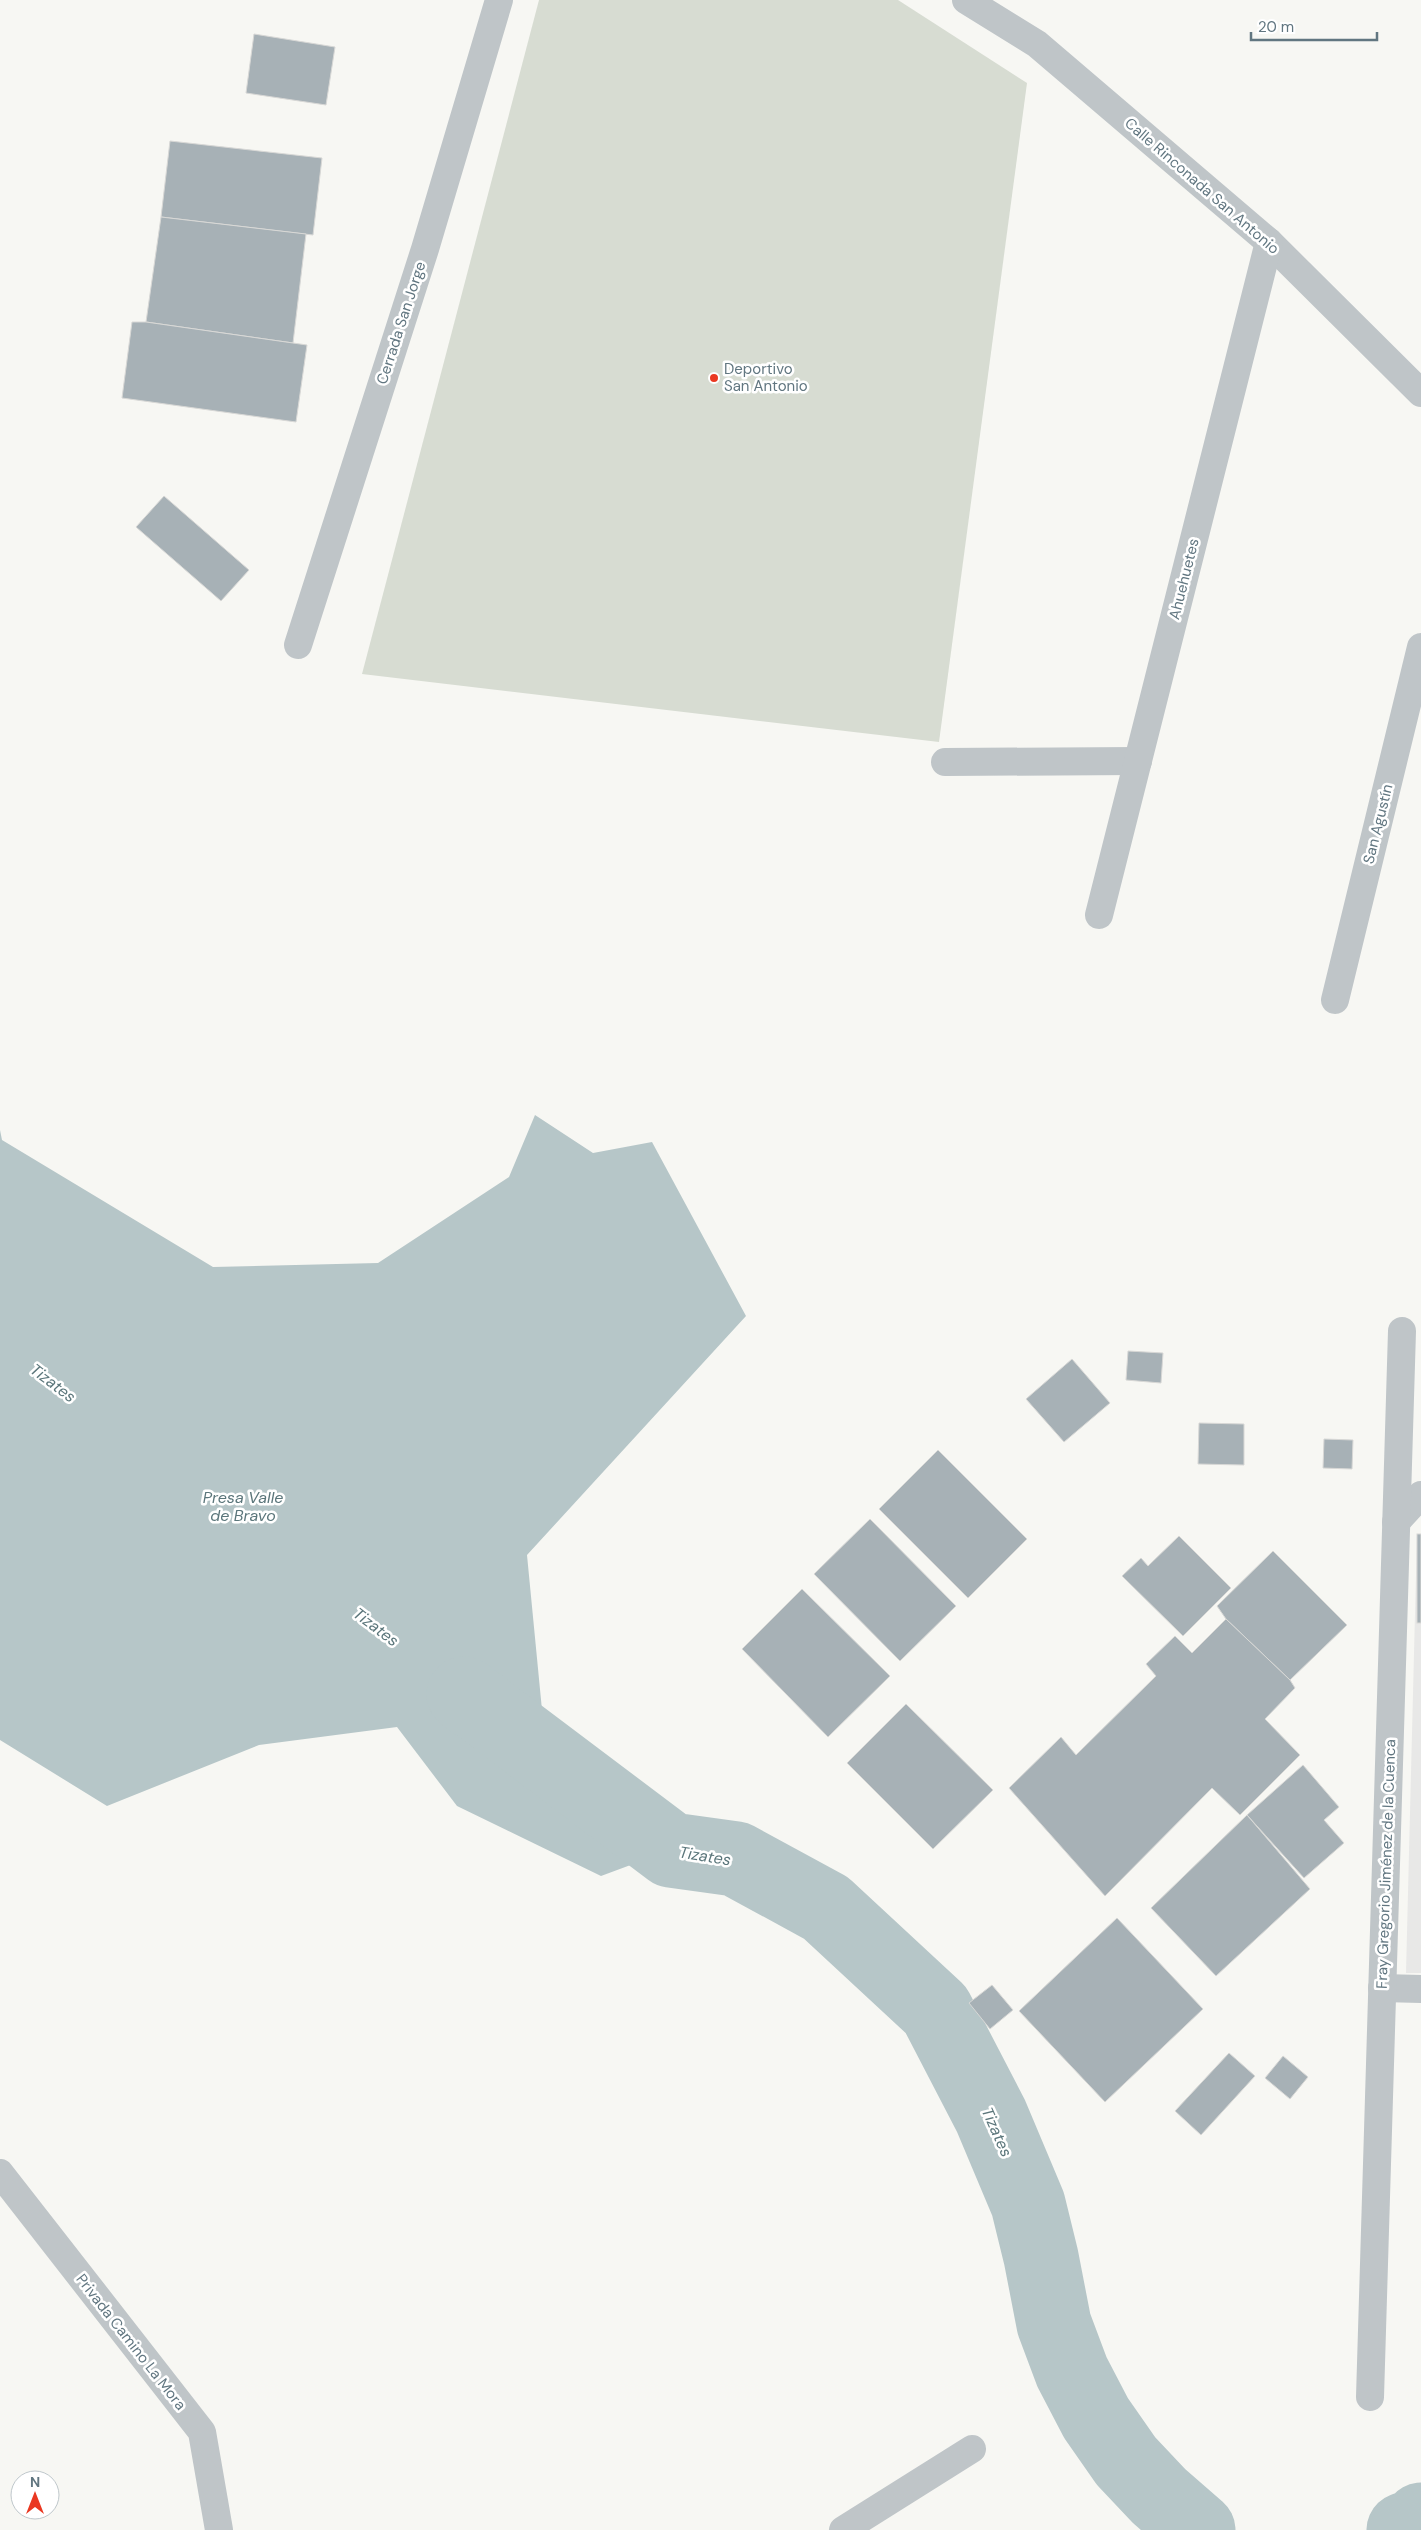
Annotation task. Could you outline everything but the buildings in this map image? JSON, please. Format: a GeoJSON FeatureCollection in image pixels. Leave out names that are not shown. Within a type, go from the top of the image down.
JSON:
{"type":"FeatureCollection","features":[{"type":"Feature","properties":{"kind":"street","name":"Cerrada San Jorge"},"geometry":{"type":"LineString","coordinates":[[298,645],[425,248],[499,0]]}},
{"type":"Feature","properties":{"kind":"street","name":"Calle Rinconada San Antonio"},"geometry":{"type":"LineString","coordinates":[[966,0],[1036,44],[1269,242],[1421,393]]}},
{"type":"Feature","properties":{"kind":"street","name":"Ahuehuetes"},"geometry":{"type":"LineString","coordinates":[[1099,915],[1269,242]]}},
{"type":"Feature","properties":{"kind":"street","name":"San Agustín"},"geometry":{"type":"LineString","coordinates":[[1335,1000],[1421,647]]}},
{"type":"Feature","properties":{"kind":"street"},"geometry":{"type":"LineString","coordinates":[[945,762],[1138,761]]}},
{"type":"Feature","properties":{"kind":"street","name":"Fray Gregorio Jiménez de la Cuenca"},"geometry":{"type":"LineString","coordinates":[[1370,2397],[1402,1331]]}},
{"type":"Feature","properties":{"kind":"street"},"geometry":{"type":"LineString","coordinates":[[1396,1522],[1421,1495]]}},
{"type":"Feature","properties":{"kind":"street"},"geometry":{"type":"LineString","coordinates":[[1382,1988],[1421,1989]]}},
{"type":"Feature","properties":{"kind":"street","name":"Privada Camino La Mora"},"geometry":{"type":"LineString","coordinates":[[0,2173],[202,2432],[219,2530]]}},
{"type":"Feature","properties":{"kind":"street"},"geometry":{"type":"LineString","coordinates":[[843,2530],[972,2449]]}},
{"type":"Feature","properties":{"kind":"shaded area","name":"Deportivo San Antonio"},"geometry":{"type":"Polygon","coordinates":[[[539,0],[898,0],[1027,83],[939,742],[362,674],[539,0]]]}},
{"type":"Feature","properties":{"kind":"shaded area"},"geometry":{"type":"Polygon","coordinates":[[[1417,1534],[1421,1534],[1421,1973],[1406,1973],[1417,1534]]]}},
{"type":"Feature","properties":{"kind":"water","name":"Presa Valle de Bravo"},"geometry":{"type":"Polygon","coordinates":[[[535,1115],[593,1153],[652,1142],[746,1316],[527,1555],[548,1772],[671,1850],[601,1876],[457,1806],[397,1727],[259,1745],[107,1806],[0,1740],[0,1130],[2,1140],[213,1267],[378,1263],[509,1177],[535,1115]]]}},
{"type":"Feature","properties":{"kind":"waterway","name":"Tizates"},"geometry":{"type":"LineString","coordinates":[[464,1694],[671,1850],[736,1859],[826,1908],[936,2010],[991,2116],[1028,2204],[1054,2324],[1072,2372],[1096,2418],[1126,2461],[1159,2496],[1198,2530]]}},
{"type":"Feature","properties":{"kind":"waterway","name":"Tizates"},"geometry":{"type":"LineString","coordinates":[[1404,2530],[1417,2525],[1421,2520]]}},
{"type":"Feature","properties":{"kind":"place","name":"Deportivo San Antonio"},"geometry":{"type":"Point","coordinates":[714,378]}}]}
